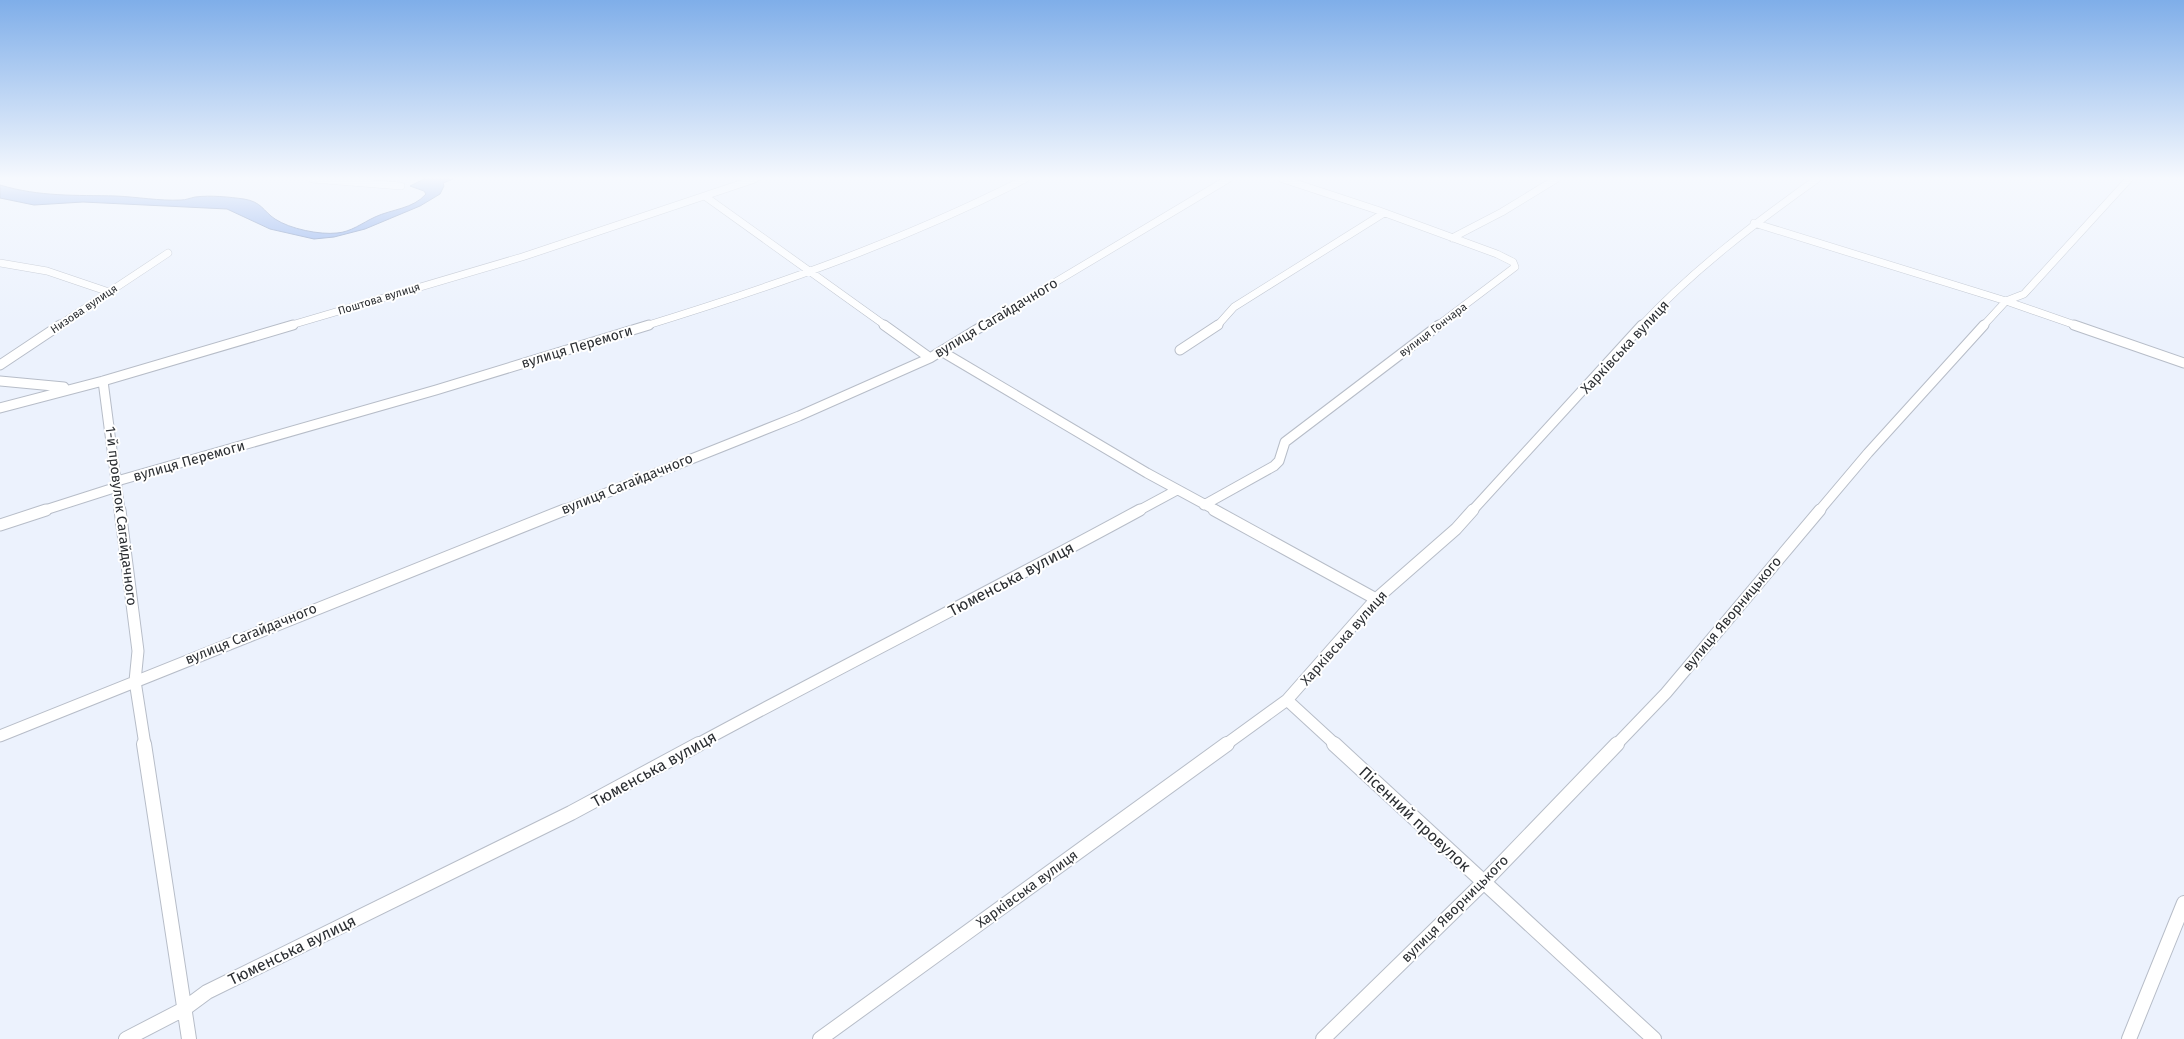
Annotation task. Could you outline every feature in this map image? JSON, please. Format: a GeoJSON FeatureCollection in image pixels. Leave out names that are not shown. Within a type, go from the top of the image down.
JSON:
{"type":"FeatureCollection","features":[{"type":"Feature","properties":{"kind":"street","name":"Поштова вулиця"},"geometry":{"type":"LineString","coordinates":[[0,408],[103,381],[522,257],[613,227]]}},
{"type":"Feature","properties":{"kind":"street"},"geometry":{"type":"LineString","coordinates":[[748,227],[930,358]]}},
{"type":"Feature","properties":{"kind":"street","name":"вулиця Перемоги"},"geometry":{"type":"LineString","coordinates":[[0,525],[117,484],[551,356],[811,273],[920,227]]}},
{"type":"Feature","properties":{"kind":"street","name":"вулиця Сагайдачного"},"geometry":{"type":"LineString","coordinates":[[0,736],[799,416],[930,358],[1145,227]]}},
{"type":"Feature","properties":{"kind":"street"},"geometry":{"type":"LineString","coordinates":[[1180,350],[1217,326],[1234,307],[1361,227]]}},
{"type":"Feature","properties":{"kind":"street"},"geometry":{"type":"LineString","coordinates":[[1423,227],[1452,238],[1472,227]]}},
{"type":"Feature","properties":{"kind":"street","name":"Харківська вулиця"},"geometry":{"type":"LineString","coordinates":[[820,1039],[1287,700],[1376,599],[1456,529],[1646,321],[1749,227]]}},
{"type":"Feature","properties":{"kind":"street"},"geometry":{"type":"LineString","coordinates":[[1768,227],[2006,301],[2184,363]]}},
{"type":"Feature","properties":{"kind":"street","name":"вулиця Яворницького"},"geometry":{"type":"LineString","coordinates":[[1322,1039],[1484,882],[1666,693],[1868,452],[2006,301],[2024,294],[2085,227]]}},
{"type":"Feature","properties":{"kind":"street","name":"вулиця Гончара"},"geometry":{"type":"LineString","coordinates":[[1204,505],[1274,466],[1279,461],[1285,442],[1515,267],[1506,258],[1452,238]]}},
{"type":"Feature","properties":{"kind":"street","name":"Низова вулиця"},"geometry":{"type":"LineString","coordinates":[[0,365],[168,253]]}},
{"type":"Feature","properties":{"kind":"street"},"geometry":{"type":"LineString","coordinates":[[0,263],[47,271],[109,292]]}},
{"type":"Feature","properties":{"kind":"street"},"geometry":{"type":"LineString","coordinates":[[941,351],[1177,490],[1376,599]]}},
{"type":"Feature","properties":{"kind":"street"},"geometry":{"type":"LineString","coordinates":[[0,381],[72,388]]}},
{"type":"Feature","properties":{"kind":"street","name":"1-й провулок Сагайдачного"},"geometry":{"type":"LineString","coordinates":[[103,381],[138,651],[135,681],[189,1039]]}},
{"type":"Feature","properties":{"kind":"street","name":"Тюменська вулиця"},"geometry":{"type":"LineString","coordinates":[[126,1039],[184,1009],[206,992],[571,813],[841,667],[1177,490]]}},
{"type":"Feature","properties":{"kind":"street","name":"Пісенний провулок"},"geometry":{"type":"LineString","coordinates":[[1287,700],[1654,1039]]}},
{"type":"Feature","properties":{"kind":"street"},"geometry":{"type":"LineString","coordinates":[[2129,1039],[2184,903]]}},
{"type":"Feature","properties":{"kind":"water"},"geometry":{"type":"Polygon","coordinates":[[[267,227],[295,227],[322,233],[347,231],[355,227],[369,227],[334,237],[314,239],[267,227]]]}}]}
